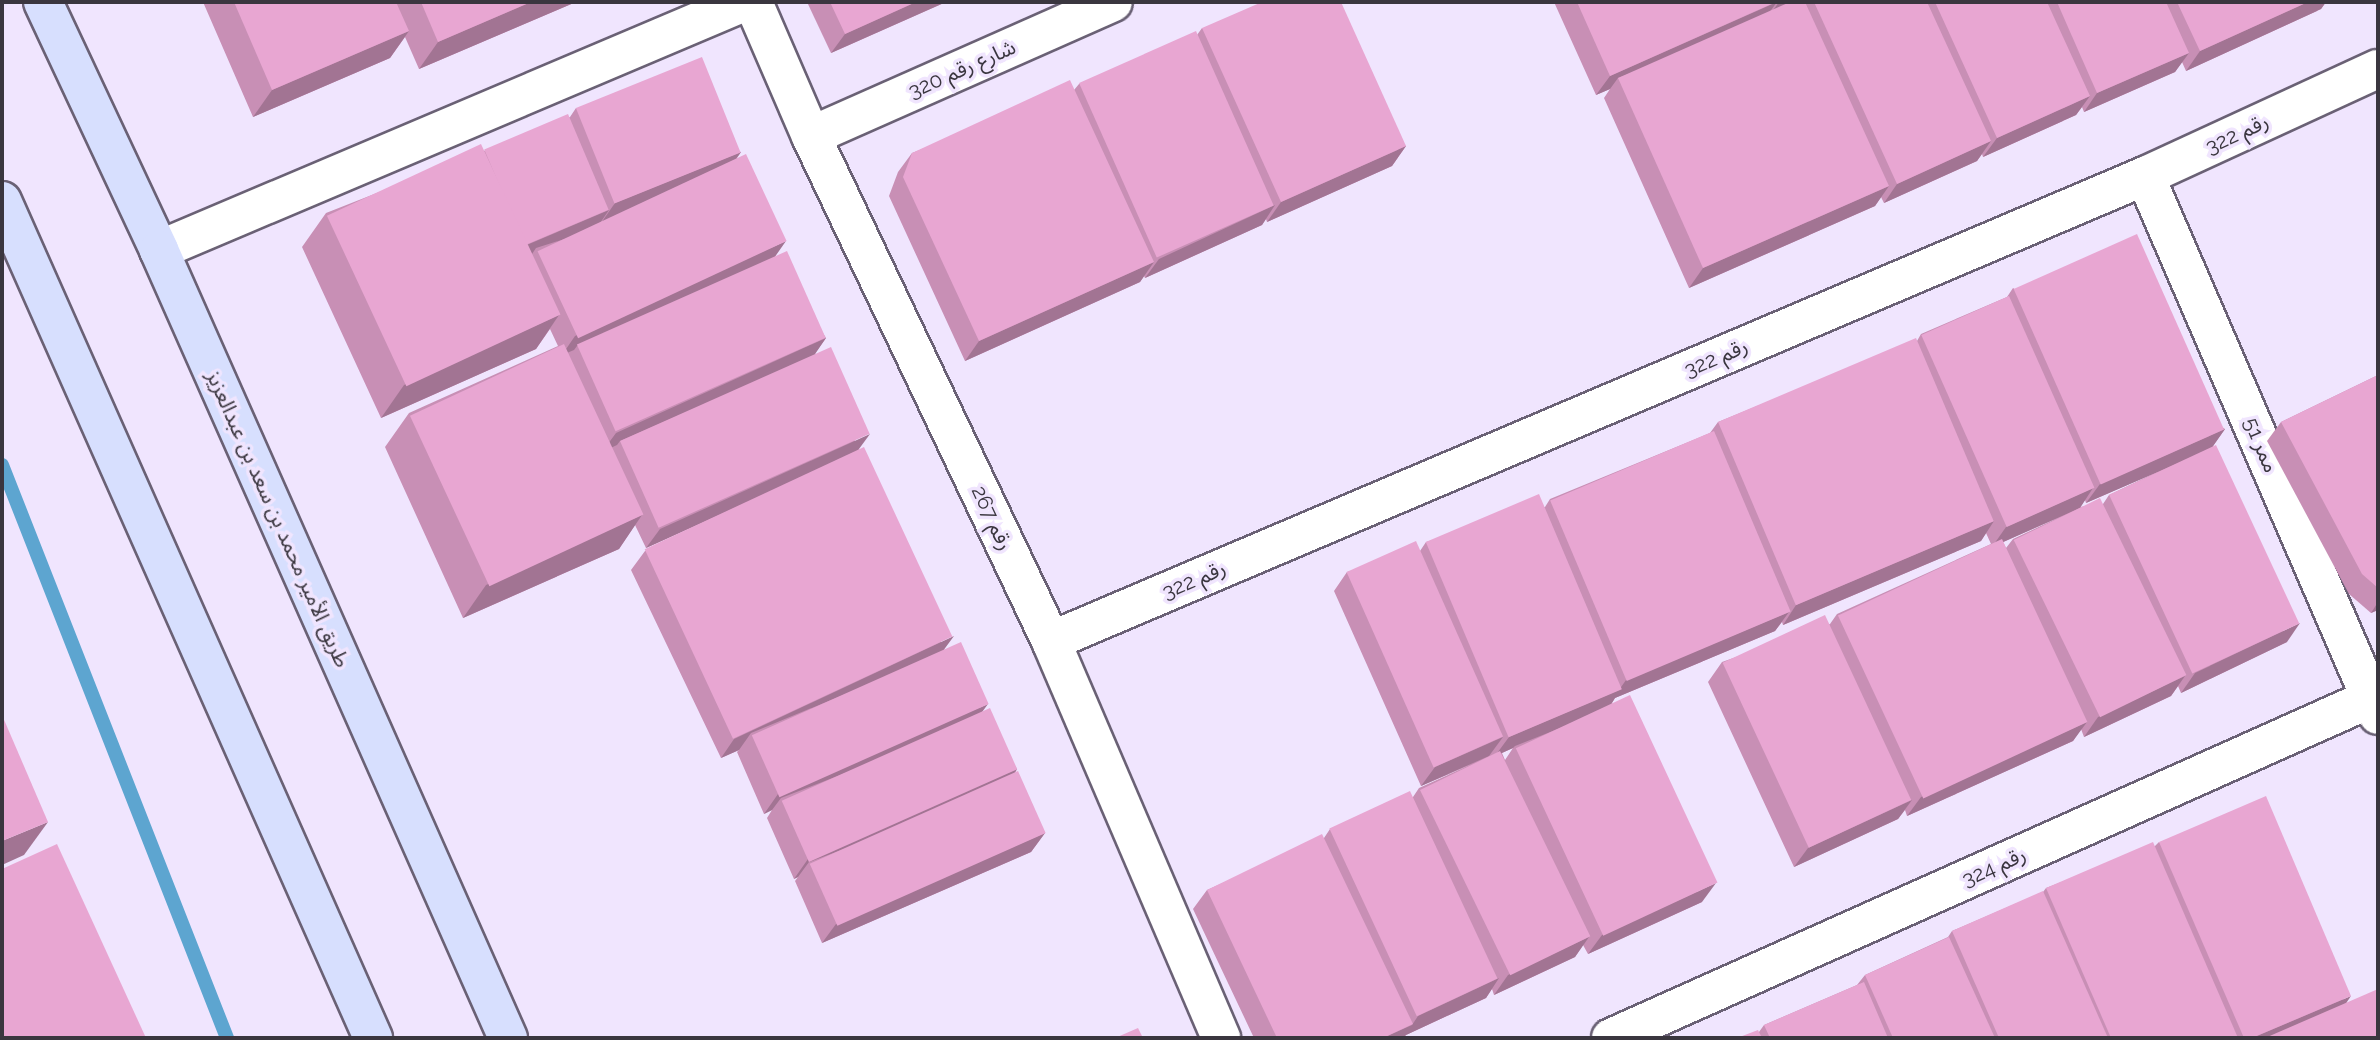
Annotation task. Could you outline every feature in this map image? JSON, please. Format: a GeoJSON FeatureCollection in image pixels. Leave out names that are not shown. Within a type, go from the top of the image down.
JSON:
{"type":"FeatureCollection","features":[{"type":"Feature","properties":{"kind":"main road","name":"طريق الأمير محمد بن سعد بن عبدالعزيز"},"geometry":{"type":"LineString","coordinates":[[43,2],[159,250],[508,1038]]}},
{"type":"Feature","properties":{"kind":"main road"},"geometry":{"type":"LineString","coordinates":[[2,201],[373,1038]]}},
{"type":"Feature","properties":{"kind":"street"},"geometry":{"type":"LineString","coordinates":[[159,250],[744,2]]}},
{"type":"Feature","properties":{"kind":"street","name":"رقم 267"},"geometry":{"type":"LineString","coordinates":[[753,2],[811,136],[1051,640],[1221,1038]]}},
{"type":"Feature","properties":{"kind":"street","name":"شارع رقم 320"},"geometry":{"type":"LineString","coordinates":[[811,136],[1113,2]]}},
{"type":"Feature","properties":{"kind":"street","name":"رقم 322"},"geometry":{"type":"LineString","coordinates":[[1051,640],[2145,176],[2378,69]]}},
{"type":"Feature","properties":{"kind":"street","name":"ممر 51"},"geometry":{"type":"LineString","coordinates":[[2145,176],[2376,703]]}},
{"type":"Feature","properties":{"kind":"street","name":"رقم 324"},"geometry":{"type":"LineString","coordinates":[[1611,1038],[2376,703]]}},
{"type":"Feature","properties":{"kind":"building"},"geometry":{"type":"Polygon","coordinates":[[[234,2],[396,2],[409,31],[272,90],[234,2]]]}},
{"type":"Feature","properties":{"kind":"building"},"geometry":{"type":"Polygon","coordinates":[[[421,2],[531,2],[438,42],[421,2]]]}},
{"type":"Feature","properties":{"kind":"building"},"geometry":{"type":"Polygon","coordinates":[[[830,2],[916,2],[845,34],[830,2]]]}},
{"type":"Feature","properties":{"kind":"building"},"geometry":{"type":"Polygon","coordinates":[[[1262,2],[1341,2],[1406,146],[1281,202],[1202,28],[1262,2]]]}},
{"type":"Feature","properties":{"kind":"building"},"geometry":{"type":"Polygon","coordinates":[[[1577,2],[1776,2],[1610,76],[1577,2]]]}},
{"type":"Feature","properties":{"kind":"building"},"geometry":{"type":"Polygon","coordinates":[[[1790,2],[1805,2],[1889,186],[1703,268],[1618,78],[1790,2]]]}},
{"type":"Feature","properties":{"kind":"building"},"geometry":{"type":"Polygon","coordinates":[[[1814,2],[1927,2],[1991,141],[1897,184],[1814,2]]]}},
{"type":"Feature","properties":{"kind":"building"},"geometry":{"type":"Polygon","coordinates":[[[1935,2],[2047,2],[2090,96],[1997,138],[1935,2]]]}},
{"type":"Feature","properties":{"kind":"building"},"geometry":{"type":"Polygon","coordinates":[[[2057,2],[2166,2],[2189,53],[2097,93],[2057,2]]]}},
{"type":"Feature","properties":{"kind":"building"},"geometry":{"type":"Polygon","coordinates":[[[2177,2],[2308,2],[2200,51],[2177,2]]]}},
{"type":"Feature","properties":{"kind":"building"},"geometry":{"type":"Polygon","coordinates":[[[1196,31],[1274,205],[1157,258],[1079,83],[1196,31]]]}},
{"type":"Feature","properties":{"kind":"building"},"geometry":{"type":"Polygon","coordinates":[[[702,57],[741,152],[614,203],[576,108],[702,57]]]}},
{"type":"Feature","properties":{"kind":"building"},"geometry":{"type":"Polygon","coordinates":[[[1070,80],[1154,262],[979,341],[903,177],[912,153],[1070,80]]]}},
{"type":"Feature","properties":{"kind":"building"},"geometry":{"type":"Polygon","coordinates":[[[568,114],[609,210],[525,245],[484,150],[568,114]]]}},
{"type":"Feature","properties":{"kind":"building"},"geometry":{"type":"Polygon","coordinates":[[[481,144],[560,314],[406,386],[327,216],[481,144]]]}},
{"type":"Feature","properties":{"kind":"building"},"geometry":{"type":"Polygon","coordinates":[[[746,154],[787,241],[578,338],[538,251],[746,154]]]}},
{"type":"Feature","properties":{"kind":"building"},"geometry":{"type":"Polygon","coordinates":[[[2137,234],[2224,429],[2101,484],[2014,289],[2137,234]]]}},
{"type":"Feature","properties":{"kind":"building"},"geometry":{"type":"Polygon","coordinates":[[[787,251],[826,338],[616,431],[577,345],[787,251]]]}},
{"type":"Feature","properties":{"kind":"building"},"geometry":{"type":"Polygon","coordinates":[[[2009,296],[2094,488],[2007,527],[1921,335],[2009,296]]]}},
{"type":"Feature","properties":{"kind":"building"},"geometry":{"type":"Polygon","coordinates":[[[1916,338],[1994,521],[1796,605],[1718,422],[1916,338]]]}},
{"type":"Feature","properties":{"kind":"building"},"geometry":{"type":"Polygon","coordinates":[[[564,344],[643,514],[489,586],[410,416],[564,344]]]}},
{"type":"Feature","properties":{"kind":"building"},"geometry":{"type":"Polygon","coordinates":[[[831,347],[870,434],[659,528],[620,441],[831,347]]]}},
{"type":"Feature","properties":{"kind":"building"},"geometry":{"type":"Polygon","coordinates":[[[2378,375],[2378,588],[2362,574],[2281,422],[2378,375]]]}},
{"type":"Feature","properties":{"kind":"building"},"geometry":{"type":"Polygon","coordinates":[[[1714,431],[1791,611],[1627,681],[1550,501],[1714,431]]]}},
{"type":"Feature","properties":{"kind":"building"},"geometry":{"type":"Polygon","coordinates":[[[2216,445],[2299,624],[2192,673],[2109,495],[2216,445]]]}},
{"type":"Feature","properties":{"kind":"building"},"geometry":{"type":"Polygon","coordinates":[[[864,447],[952,636],[733,739],[645,549],[864,447]]]}},
{"type":"Feature","properties":{"kind":"building"},"geometry":{"type":"Polygon","coordinates":[[[1539,494],[1622,689],[1509,737],[1426,542],[1539,494]]]}},
{"type":"Feature","properties":{"kind":"building"},"geometry":{"type":"Polygon","coordinates":[[[2100,498],[2186,675],[2100,717],[2014,540],[2100,498]]]}},
{"type":"Feature","properties":{"kind":"building"},"geometry":{"type":"Polygon","coordinates":[[[2002,539],[2087,722],[1923,799],[1838,615],[2002,539]]]}},
{"type":"Feature","properties":{"kind":"building"},"geometry":{"type":"Polygon","coordinates":[[[1416,541],[1503,736],[1434,767],[1347,572],[1416,541]]]}},
{"type":"Feature","properties":{"kind":"building"},"geometry":{"type":"Polygon","coordinates":[[[1825,615],[1911,800],[1809,848],[1723,663],[1825,615]]]}},
{"type":"Feature","properties":{"kind":"building"},"geometry":{"type":"Polygon","coordinates":[[[961,642],[989,704],[779,797],[752,735],[961,642]]]}},
{"type":"Feature","properties":{"kind":"building"},"geometry":{"type":"Polygon","coordinates":[[[1630,695],[1717,883],[1603,936],[1516,748],[1630,695]]]}},
{"type":"Feature","properties":{"kind":"building"},"geometry":{"type":"Polygon","coordinates":[[[990,708],[1017,769],[809,862],[782,801],[990,708]]]}},
{"type":"Feature","properties":{"kind":"building"},"geometry":{"type":"Polygon","coordinates":[[[2,715],[48,822],[2,841],[2,715]]]}},
{"type":"Feature","properties":{"kind":"building"},"geometry":{"type":"Polygon","coordinates":[[[1500,751],[1590,936],[1510,975],[1420,790],[1500,751]]]}},
{"type":"Feature","properties":{"kind":"building"},"geometry":{"type":"Polygon","coordinates":[[[1018,771],[1046,833],[837,926],[810,864],[1018,771]]]}},
{"type":"Feature","properties":{"kind":"building"},"geometry":{"type":"Polygon","coordinates":[[[1410,791],[1497,979],[1417,1016],[1329,829],[1410,791]]]}},
{"type":"Feature","properties":{"kind":"building"},"geometry":{"type":"Polygon","coordinates":[[[2266,796],[2351,996],[2252,1038],[2244,1038],[2159,842],[2266,796]]]}},
{"type":"Feature","properties":{"kind":"building"},"geometry":{"type":"Polygon","coordinates":[[[1322,834],[1413,1024],[1383,1038],[1277,1038],[1207,890],[1322,834]]]}},
{"type":"Feature","properties":{"kind":"building"},"geometry":{"type":"Polygon","coordinates":[[[2153,842],[2238,1038],[2111,1038],[2046,888],[2153,842]]]}},
{"type":"Feature","properties":{"kind":"building"},"geometry":{"type":"Polygon","coordinates":[[[57,844],[146,1038],[2,1038],[2,869],[57,844]]]}},
{"type":"Feature","properties":{"kind":"building"},"geometry":{"type":"Polygon","coordinates":[[[2043,891],[2108,1038],[1999,1038],[1952,931],[2043,891]]]}},
{"type":"Feature","properties":{"kind":"building"},"geometry":{"type":"Polygon","coordinates":[[[1949,937],[1995,1038],[1893,1038],[1865,975],[1949,937]]]}},
{"type":"Feature","properties":{"kind":"building"},"geometry":{"type":"Polygon","coordinates":[[[1864,982],[1888,1038],[1770,1038],[1764,1025],[1864,982]]]}},
{"type":"Feature","properties":{"kind":"building"},"geometry":{"type":"Polygon","coordinates":[[[2378,989],[2378,1038],[2265,1038],[2378,989]]]}},
{"type":"Feature","properties":{"kind":"building"},"geometry":{"type":"Polygon","coordinates":[[[1138,1028],[1143,1038],[1115,1038],[1138,1028]]]}},
{"type":"Feature","properties":{"kind":"building"},"geometry":{"type":"Polygon","coordinates":[[[1758,1030],[1762,1038],[1737,1038],[1758,1030]]]}},
{"type":"Feature","properties":{"kind":"waterway"},"geometry":{"type":"LineString","coordinates":[[2,465],[227,1038]]}}]}
